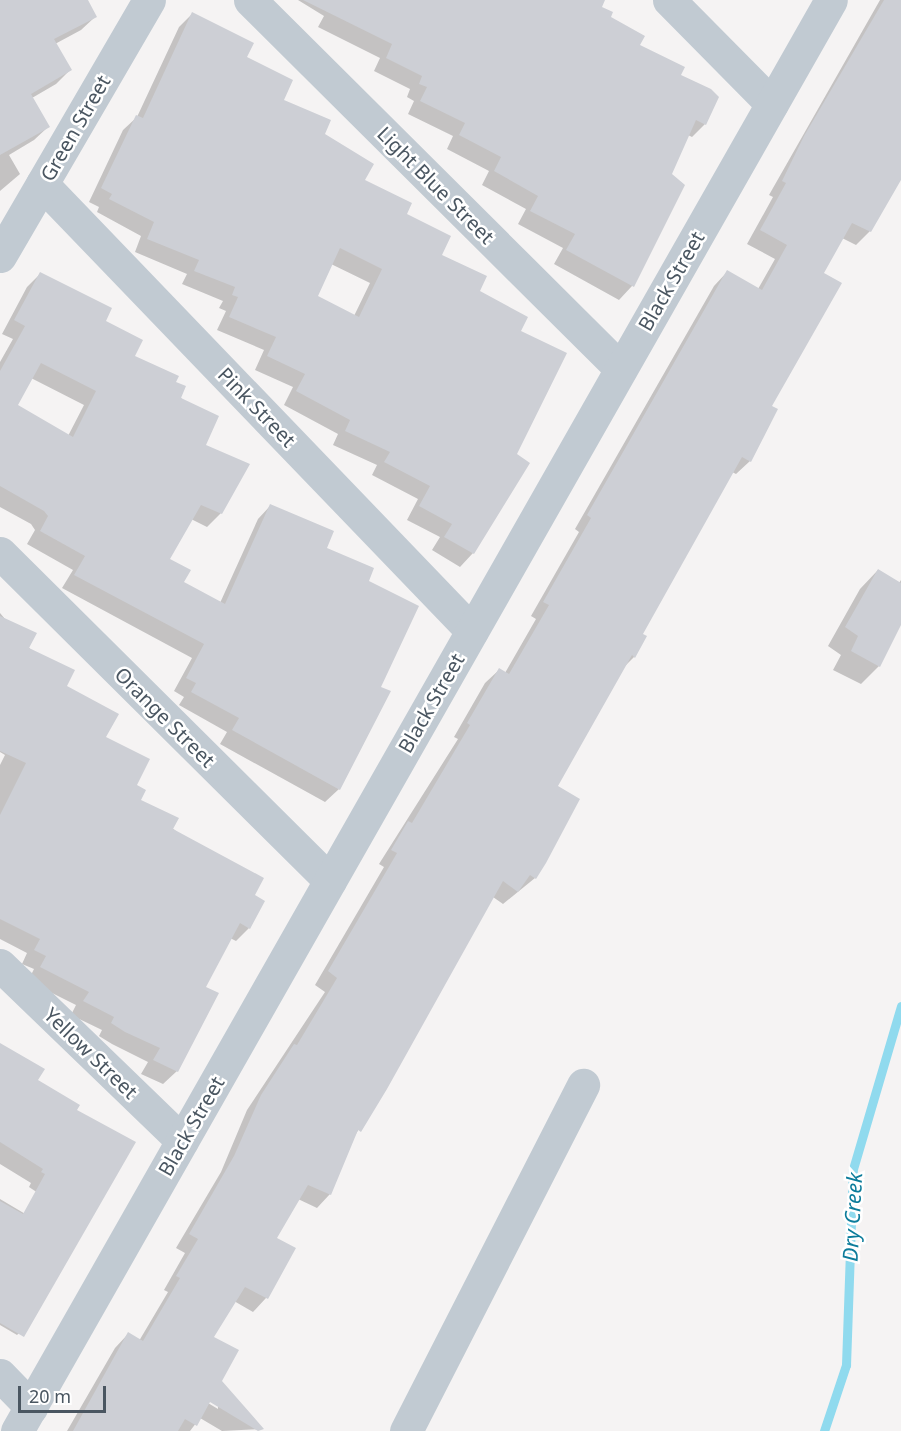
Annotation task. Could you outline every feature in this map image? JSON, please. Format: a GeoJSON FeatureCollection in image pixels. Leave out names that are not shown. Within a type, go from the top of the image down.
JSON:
{"type":"FeatureCollection","features":[{"type":"Feature","properties":{"kind":"street","name":"Green Street"},"geometry":{"type":"LineString","coordinates":[[0,256],[149,0]]}},
{"type":"Feature","properties":{"kind":"street","name":"Light Blue Street"},"geometry":{"type":"LineString","coordinates":[[250,0],[621,369]]}},
{"type":"Feature","properties":{"kind":"street"},"geometry":{"type":"LineString","coordinates":[[669,0],[772,104]]}},
{"type":"Feature","properties":{"kind":"street","name":"Black Street"},"geometry":{"type":"LineString","coordinates":[[24,1419],[831,0]]}},
{"type":"Feature","properties":{"kind":"street","name":"Pink Street"},"geometry":{"type":"LineString","coordinates":[[42,184],[472,631]]}},
{"type":"Feature","properties":{"kind":"street","name":"Orange Street"},"geometry":{"type":"LineString","coordinates":[[0,553],[330,880]]}},
{"type":"Feature","properties":{"kind":"street","name":"Yellow Street"},"geometry":{"type":"LineString","coordinates":[[0,965],[182,1141]]}},
{"type":"Feature","properties":{"kind":"street"},"geometry":{"type":"LineString","coordinates":[[406,1431],[583,1084]]}},
{"type":"Feature","properties":{"kind":"street"},"geometry":{"type":"LineString","coordinates":[[0,1375],[24,1419]]}},
{"type":"Feature","properties":{"kind":"building"},"geometry":{"type":"Polygon","coordinates":[[[0,0],[88,0],[97,17],[54,39],[72,70],[31,94],[50,127],[0,155],[0,0]]]}},
{"type":"Feature","properties":{"kind":"building"},"geometry":{"type":"Polygon","coordinates":[[[303,0],[605,0],[602,7],[613,12],[611,17],[645,36],[640,45],[685,67],[681,75],[711,89],[719,97],[706,125],[696,120],[672,174],[685,185],[634,287],[566,250],[575,234],[530,211],[538,196],[494,171],[501,157],[459,135],[465,123],[420,101],[427,87],[419,84],[422,76],[386,58],[392,44],[303,0]]]}},
{"type":"Feature","properties":{"kind":"building"},"geometry":{"type":"Polygon","coordinates":[[[884,0],[901,0],[901,180],[871,232],[852,223],[824,273],[842,283],[772,406],[778,409],[751,462],[742,457],[643,634],[647,636],[635,658],[632,655],[558,786],[580,799],[546,863],[536,879],[530,875],[518,892],[503,881],[387,1089],[361,1132],[358,1130],[331,1195],[308,1185],[277,1238],[296,1248],[268,1299],[245,1287],[214,1337],[239,1350],[222,1381],[264,1429],[258,1431],[210,1402],[197,1426],[185,1419],[178,1431],[73,1431],[128,1332],[143,1341],[180,1278],[176,1276],[198,1239],[189,1234],[234,1156],[261,1095],[294,1044],[297,1045],[337,978],[328,971],[397,853],[391,850],[408,821],[412,823],[470,725],[467,723],[499,668],[509,674],[549,605],[543,602],[591,518],[587,515],[727,270],[762,290],[787,245],[760,230],[786,183],[782,181],[804,136],[884,0]]]}},
{"type":"Feature","properties":{"kind":"building"},"geometry":{"type":"Polygon","coordinates":[[[192,12],[254,43],[247,57],[293,80],[284,100],[331,120],[325,134],[374,164],[365,180],[412,203],[407,214],[451,236],[442,255],[487,276],[480,291],[528,317],[521,331],[567,353],[517,454],[530,463],[474,554],[444,537],[452,524],[419,506],[430,486],[384,462],[390,452],[345,431],[350,420],[296,391],[305,374],[267,356],[276,337],[229,317],[238,297],[232,295],[235,287],[194,271],[199,260],[147,239],[154,222],[109,199],[112,194],[101,188],[136,115],[143,118],[192,12]],[[340,248],[318,296],[359,317],[382,269],[340,248]]]}},
{"type":"Feature","properties":{"kind":"building"},"geometry":{"type":"Polygon","coordinates":[[[40,272],[112,308],[106,321],[143,340],[135,356],[179,376],[176,382],[186,386],[181,398],[219,416],[206,445],[250,464],[222,514],[201,505],[170,559],[191,570],[184,582],[225,604],[270,504],[334,531],[327,548],[374,568],[369,581],[419,606],[381,687],[391,691],[340,790],[232,730],[239,718],[191,692],[196,683],[186,678],[204,644],[74,575],[85,556],[40,531],[48,516],[44,511],[0,486],[0,371],[25,326],[14,320],[40,272]],[[41,363],[18,405],[73,437],[96,391],[41,363]]]}},
{"type":"Feature","properties":{"kind":"building"},"geometry":{"type":"Polygon","coordinates":[[[878,569],[901,583],[901,625],[880,667],[851,651],[858,636],[845,627],[878,569]]]}},
{"type":"Feature","properties":{"kind":"building"},"geometry":{"type":"Polygon","coordinates":[[[0,616],[37,633],[29,648],[75,670],[67,686],[119,714],[106,737],[150,759],[137,785],[146,790],[141,800],[179,818],[173,829],[264,878],[255,895],[265,901],[250,929],[240,923],[206,987],[219,993],[178,1072],[153,1060],[160,1048],[125,1032],[111,1023],[114,1017],[83,1001],[89,992],[40,967],[46,956],[34,950],[40,939],[0,919],[0,815],[26,763],[0,751],[0,616]]]}},
{"type":"Feature","properties":{"kind":"building"},"geometry":{"type":"Polygon","coordinates":[[[0,1043],[45,1069],[38,1080],[80,1105],[77,1110],[136,1142],[24,1337],[0,1323],[0,1201],[23,1214],[45,1174],[41,1172],[43,1169],[0,1142],[0,1043]]]}},
{"type":"Feature","properties":{"kind":"waterway","name":"Dry Creek"},"geometry":{"type":"LineString","coordinates":[[824,1431],[846,1365],[853,1169],[901,1006]]}}]}
